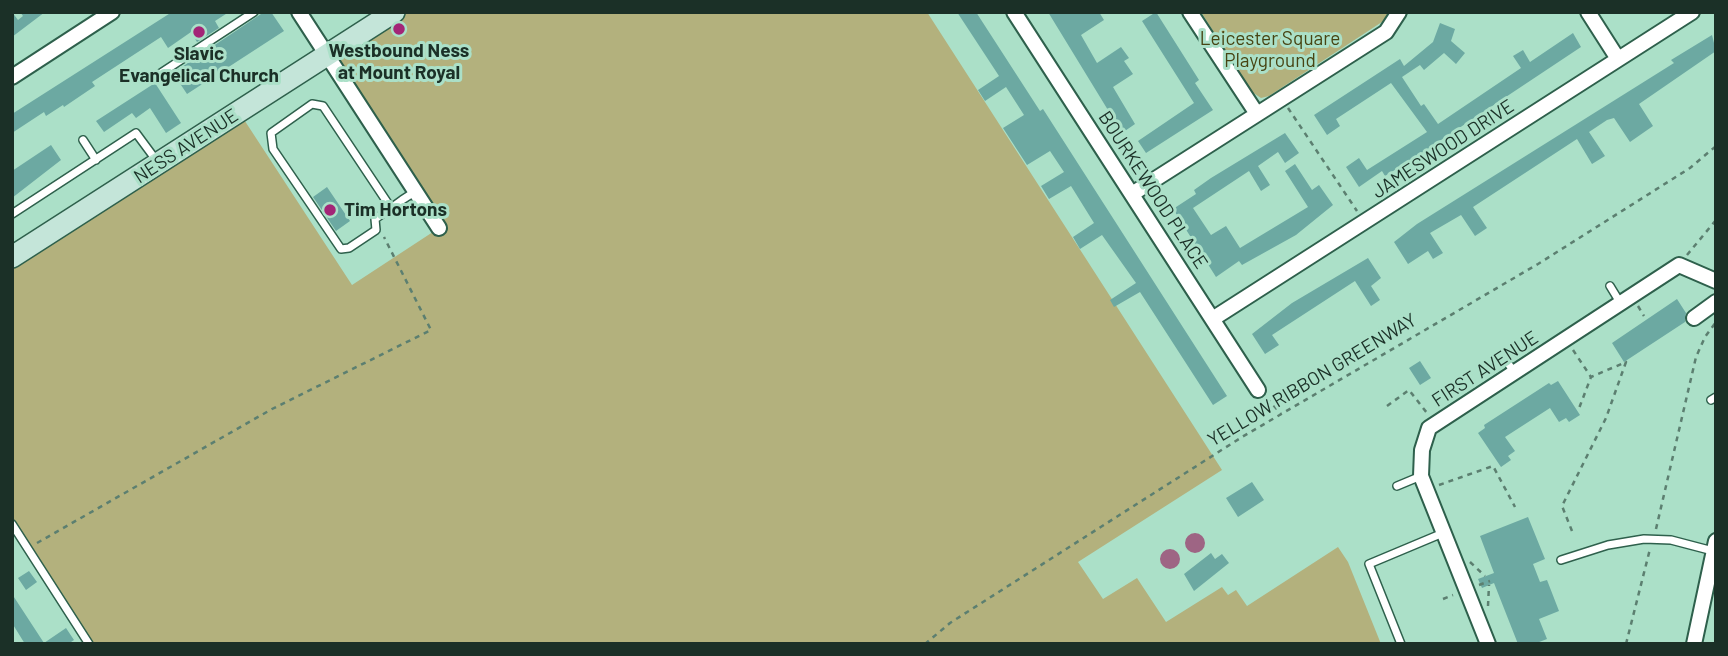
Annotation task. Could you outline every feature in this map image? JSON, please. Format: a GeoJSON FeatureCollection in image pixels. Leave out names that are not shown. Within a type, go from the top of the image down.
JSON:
{"type":"FeatureCollection","features":[{"type":"Feature","properties":{"kind":"main road","name":"NESS AVENUE"},"geometry":{"type":"LineString","coordinates":[[12,257],[394,12]]}},
{"type":"Feature","properties":{"kind":"street"},"geometry":{"type":"LineString","coordinates":[[12,77],[112,12]]}},
{"type":"Feature","properties":{"kind":"street"},"geometry":{"type":"LineString","coordinates":[[299,12],[439,228]]}},
{"type":"Feature","properties":{"kind":"street","name":"BOURKEWOOD PLACE"},"geometry":{"type":"LineString","coordinates":[[1014,12],[1258,390]]}},
{"type":"Feature","properties":{"kind":"street"},"geometry":{"type":"LineString","coordinates":[[1190,12],[1257,114]]}},
{"type":"Feature","properties":{"kind":"street"},"geometry":{"type":"LineString","coordinates":[[1132,194],[1385,32],[1399,12]]}},
{"type":"Feature","properties":{"kind":"street"},"geometry":{"type":"LineString","coordinates":[[1588,12],[1618,59]]}},
{"type":"Feature","properties":{"kind":"street","name":"JAMESWOOD DRIVE"},"geometry":{"type":"LineString","coordinates":[[1214,318],[1692,12]]}},
{"type":"Feature","properties":{"kind":"street"},"geometry":{"type":"LineString","coordinates":[[1682,265],[1716,281]]}},
{"type":"Feature","properties":{"kind":"street","name":"FIRST AVENUE"},"geometry":{"type":"LineString","coordinates":[[1488,644],[1424,483],[1422,450],[1429,428],[1682,265]]}},
{"type":"Feature","properties":{"kind":"street"},"geometry":{"type":"LineString","coordinates":[[1694,317],[1716,302]]}},
{"type":"Feature","properties":{"kind":"street"},"geometry":{"type":"LineString","coordinates":[[1694,644],[1715,546]]}},
{"type":"Feature","properties":{"kind":"lane"},"geometry":{"type":"LineString","coordinates":[[161,73],[254,12]]}},
{"type":"Feature","properties":{"kind":"lane"},"geometry":{"type":"LineString","coordinates":[[391,208],[323,106],[312,104],[271,134],[273,149],[338,247],[349,248],[376,230],[375,219],[416,191]]}},
{"type":"Feature","properties":{"kind":"lane"},"geometry":{"type":"LineString","coordinates":[[12,214],[136,133],[158,164]]}},
{"type":"Feature","properties":{"kind":"lane"},"geometry":{"type":"LineString","coordinates":[[83,140],[96,160]]}},
{"type":"Feature","properties":{"kind":"lane"},"geometry":{"type":"LineString","coordinates":[[1610,286],[1622,304]]}},
{"type":"Feature","properties":{"kind":"lane"},"geometry":{"type":"LineString","coordinates":[[1503,356],[1514,373]]}},
{"type":"Feature","properties":{"kind":"lane"},"geometry":{"type":"LineString","coordinates":[[1397,486],[1424,483]]}},
{"type":"Feature","properties":{"kind":"lane"},"geometry":{"type":"LineString","coordinates":[[12,524],[89,644]]}},
{"type":"Feature","properties":{"kind":"lane"},"geometry":{"type":"LineString","coordinates":[[1401,644],[1369,564],[1443,533]]}},
{"type":"Feature","properties":{"kind":"lane"},"geometry":{"type":"LineString","coordinates":[[1561,560],[1608,545],[1654,538],[1715,546]]}},
{"type":"Feature","properties":{"kind":"path"},"geometry":{"type":"LineString","coordinates":[[1282,98],[1364,222]]}},
{"type":"Feature","properties":{"kind":"path","name":"YELLOW RIBBON GREENWAY"},"geometry":{"type":"LineString","coordinates":[[925,644],[1001,590],[1281,414],[1538,264],[1690,168],[1716,146]]}},
{"type":"Feature","properties":{"kind":"path"},"geometry":{"type":"LineString","coordinates":[[1682,265],[1716,220]]}},
{"type":"Feature","properties":{"kind":"path"},"geometry":{"type":"LineString","coordinates":[[28,549],[81,515],[272,410],[431,330],[387,240],[376,230]]}},
{"type":"Feature","properties":{"kind":"path"},"geometry":{"type":"LineString","coordinates":[[1626,644],[1696,357],[1705,337],[1716,322]]}},
{"type":"Feature","properties":{"kind":"path"},"geometry":{"type":"LineString","coordinates":[[1566,339],[1591,377]]}},
{"type":"Feature","properties":{"kind":"path"},"geometry":{"type":"LineString","coordinates":[[1572,531],[1562,506],[1606,418],[1626,362],[1591,377],[1578,411]]}},
{"type":"Feature","properties":{"kind":"path"},"geometry":{"type":"LineString","coordinates":[[1258,390],[1281,414]]}},
{"type":"Feature","properties":{"kind":"path"},"geometry":{"type":"LineString","coordinates":[[1387,406],[1409,390],[1436,424]]}},
{"type":"Feature","properties":{"kind":"path"},"geometry":{"type":"LineString","coordinates":[[1424,483],[1493,466],[1515,507]]}},
{"type":"Feature","properties":{"kind":"green space"},"geometry":{"type":"Polygon","coordinates":[[[395,12],[927,12],[1222,470],[1078,562],[1103,599],[1137,578],[1166,622],[1222,587],[1228,595],[1236,590],[1247,606],[1338,547],[1348,562],[1381,644],[89,644],[12,524],[12,257],[239,112],[352,285],[439,228],[327,56],[395,12]]]}},
{"type":"Feature","properties":{"kind":"green space","name":"Leicester Square Playground"},"geometry":{"type":"Polygon","coordinates":[[[1201,12],[1391,12],[1388,18],[1269,96],[1261,98],[1252,92],[1201,12]]]}},
{"type":"Feature","properties":{"kind":"shaded area"},"geometry":{"type":"Polygon","coordinates":[[[1195,533],[1202,536],[1205,543],[1202,550],[1195,553],[1188,550],[1185,543],[1188,536],[1195,533]]]}},
{"type":"Feature","properties":{"kind":"shaded area"},"geometry":{"type":"Polygon","coordinates":[[[1170,549],[1177,552],[1180,559],[1177,566],[1170,569],[1163,566],[1160,559],[1163,552],[1170,549]]]}},
{"type":"Feature","properties":{"kind":"building"},"geometry":{"type":"Polygon","coordinates":[[[12,12],[18,20],[23,16],[20,12],[45,12],[12,37],[12,12]]]}},
{"type":"Feature","properties":{"kind":"building"},"geometry":{"type":"Polygon","coordinates":[[[172,12],[229,12],[215,21],[219,28],[197,42],[191,32],[168,48],[161,37],[92,82],[95,86],[64,107],[63,105],[46,116],[44,112],[12,133],[12,114],[172,12]]]}},
{"type":"Feature","properties":{"kind":"building"},"geometry":{"type":"Polygon","coordinates":[[[264,12],[271,12],[284,31],[187,94],[173,73],[264,12]]]}},
{"type":"Feature","properties":{"kind":"building"},"geometry":{"type":"Polygon","coordinates":[[[957,12],[976,12],[1040,111],[1043,109],[1227,396],[1213,405],[1140,292],[1114,307],[1110,300],[1136,283],[1102,235],[1080,249],[1073,237],[1094,223],[1071,186],[1049,199],[1041,186],[1064,172],[1050,151],[1027,165],[1003,128],[1024,115],[1006,87],[985,101],[978,90],[999,76],[957,12]]]}},
{"type":"Feature","properties":{"kind":"building"},"geometry":{"type":"Polygon","coordinates":[[[1048,12],[1099,12],[1104,20],[1081,35],[1097,63],[1121,47],[1129,58],[1124,61],[1133,74],[1113,87],[1135,124],[1122,133],[1048,12]]]}},
{"type":"Feature","properties":{"kind":"building"},"geometry":{"type":"Polygon","coordinates":[[[1156,12],[1199,80],[1195,83],[1213,110],[1146,153],[1138,141],[1194,103],[1142,21],[1156,12]]]}},
{"type":"Feature","properties":{"kind":"building"},"geometry":{"type":"Polygon","coordinates":[[[1440,23],[1455,29],[1451,41],[1465,53],[1456,64],[1444,53],[1424,70],[1420,65],[1402,77],[1421,106],[1424,104],[1438,124],[1521,68],[1513,56],[1523,50],[1530,62],[1573,33],[1581,47],[1411,160],[1385,176],[1382,171],[1359,187],[1346,167],[1359,158],[1367,170],[1427,132],[1391,83],[1336,119],[1340,126],[1327,135],[1314,115],[1400,59],[1404,66],[1433,42],[1440,23]]]}},
{"type":"Feature","properties":{"kind":"building"},"geometry":{"type":"Polygon","coordinates":[[[1712,35],[1716,51],[1639,104],[1653,126],[1630,142],[1614,118],[1607,120],[1589,132],[1605,156],[1592,164],[1577,139],[1473,207],[1487,228],[1475,236],[1461,215],[1430,233],[1443,253],[1433,259],[1428,251],[1408,264],[1394,242],[1417,224],[1674,63],[1671,60],[1712,35]]]}},
{"type":"Feature","properties":{"kind":"building"},"geometry":{"type":"Polygon","coordinates":[[[155,83],[181,123],[166,133],[150,108],[136,118],[132,113],[104,132],[96,121],[155,83]]]}},
{"type":"Feature","properties":{"kind":"building"},"geometry":{"type":"Polygon","coordinates":[[[1285,133],[1299,153],[1285,163],[1278,152],[1258,166],[1270,185],[1261,191],[1249,171],[1193,208],[1211,235],[1226,226],[1240,248],[1308,207],[1285,171],[1295,164],[1312,190],[1319,185],[1333,205],[1296,235],[1242,265],[1239,261],[1216,277],[1173,209],[1196,194],[1194,190],[1211,178],[1285,133]]]}},
{"type":"Feature","properties":{"kind":"building"},"geometry":{"type":"Polygon","coordinates":[[[51,145],[61,160],[12,198],[12,171],[51,145]]]}},
{"type":"Feature","properties":{"kind":"building","name":"Tim Hortons"},"geometry":{"type":"Polygon","coordinates":[[[327,187],[350,221],[336,231],[313,197],[327,187]]]}},
{"type":"Feature","properties":{"kind":"building"},"geometry":{"type":"Polygon","coordinates":[[[1368,258],[1381,278],[1371,286],[1380,300],[1371,306],[1355,281],[1272,335],[1279,345],[1265,354],[1252,334],[1292,303],[1368,258]]]}},
{"type":"Feature","properties":{"kind":"building"},"geometry":{"type":"Polygon","coordinates":[[[1677,299],[1686,313],[1685,322],[1624,362],[1612,343],[1677,299]]]}},
{"type":"Feature","properties":{"kind":"building"},"geometry":{"type":"Polygon","coordinates":[[[1420,361],[1431,378],[1420,385],[1409,368],[1420,361]]]}},
{"type":"Feature","properties":{"kind":"building"},"geometry":{"type":"Polygon","coordinates":[[[1558,381],[1580,415],[1569,422],[1566,418],[1559,422],[1550,408],[1505,437],[1515,451],[1508,456],[1511,460],[1501,467],[1478,433],[1485,428],[1484,425],[1549,383],[1551,385],[1558,381]]]}},
{"type":"Feature","properties":{"kind":"building"},"geometry":{"type":"Polygon","coordinates":[[[1252,482],[1264,500],[1238,517],[1226,498],[1252,482]]]}},
{"type":"Feature","properties":{"kind":"building"},"geometry":{"type":"Polygon","coordinates":[[[1528,517],[1545,559],[1533,564],[1540,582],[1547,580],[1559,611],[1539,619],[1547,639],[1534,644],[1518,644],[1494,583],[1482,588],[1478,579],[1494,573],[1480,536],[1528,517]]]}},
{"type":"Feature","properties":{"kind":"building"},"geometry":{"type":"Polygon","coordinates":[[[1211,553],[1215,559],[1222,554],[1229,563],[1194,591],[1184,574],[1211,553]]]}},
{"type":"Feature","properties":{"kind":"building"},"geometry":{"type":"Polygon","coordinates":[[[29,571],[37,582],[26,590],[18,578],[29,571]]]}},
{"type":"Feature","properties":{"kind":"building"},"geometry":{"type":"Polygon","coordinates":[[[12,594],[44,643],[66,628],[74,640],[68,644],[25,644],[12,623],[12,594]]]}},
{"type":"Feature","properties":{"kind":"place","name":"Westbound Ness at Mount Royal"},"geometry":{"type":"Point","coordinates":[399,29]}},
{"type":"Feature","properties":{"kind":"place","name":"Slavic Evangelical Church"},"geometry":{"type":"Point","coordinates":[199,32]}},
{"type":"Feature","properties":{"kind":"place","name":"Tim Hortons"},"geometry":{"type":"Point","coordinates":[330,210]}}]}
